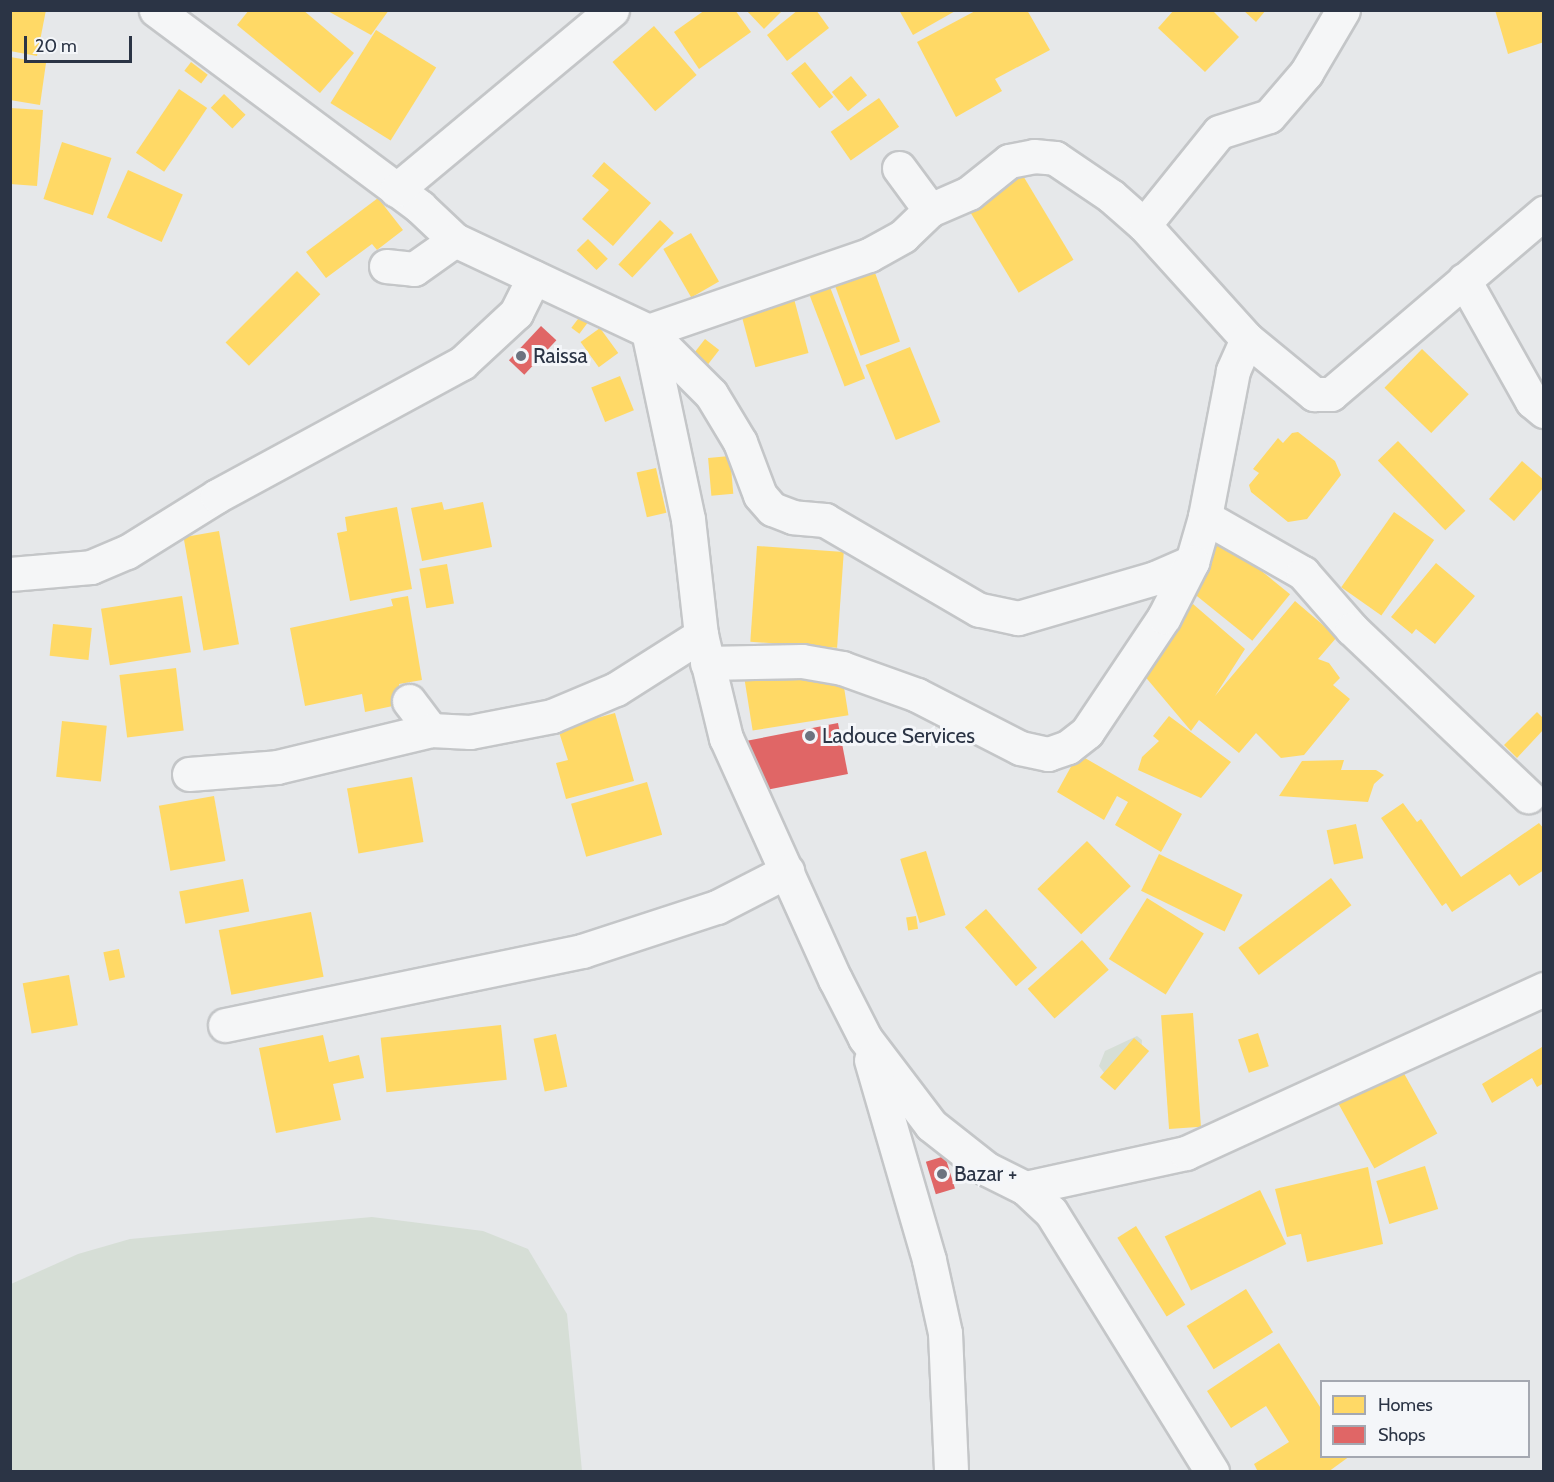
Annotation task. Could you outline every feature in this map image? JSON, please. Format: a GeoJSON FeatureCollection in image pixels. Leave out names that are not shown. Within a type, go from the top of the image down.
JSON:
{"type":"FeatureCollection","features":[{"type":"Feature","properties":{"kind":"street"},"geometry":{"type":"LineString","coordinates":[[156,10],[396,190],[455,240],[648,331],[711,394],[735,433],[760,495],[771,508],[793,517],[825,520],[979,610],[1017,618],[1047,612],[1191,562]]}},
{"type":"Feature","properties":{"kind":"street"},"geometry":{"type":"LineString","coordinates":[[396,190],[612,10]]}},
{"type":"Feature","properties":{"kind":"street"},"geometry":{"type":"LineString","coordinates":[[1144,225],[1219,132],[1269,116],[1306,73],[1342,10]]}},
{"type":"Feature","properties":{"kind":"street"},"geometry":{"type":"LineString","coordinates":[[648,331],[869,255],[903,236],[930,210],[969,193],[1009,161],[1034,156],[1055,158],[1144,225],[1247,339],[1314,394],[1331,393],[1544,213]]}},
{"type":"Feature","properties":{"kind":"street"},"geometry":{"type":"LineString","coordinates":[[899,168],[930,210]]}},
{"type":"Feature","properties":{"kind":"street"},"geometry":{"type":"LineString","coordinates":[[386,266],[414,269],[455,240]]}},
{"type":"Feature","properties":{"kind":"street"},"geometry":{"type":"LineString","coordinates":[[10,574],[91,567],[127,552],[217,496],[462,363],[516,313],[534,277]]}},
{"type":"Feature","properties":{"kind":"street"},"geometry":{"type":"LineString","coordinates":[[1464,280],[1532,401],[1544,411]]}},
{"type":"Feature","properties":{"kind":"street"},"geometry":{"type":"LineString","coordinates":[[648,331],[688,519],[704,649],[726,738],[865,1038],[929,1260],[945,1333],[951,1472]]}},
{"type":"Feature","properties":{"kind":"street"},"geometry":{"type":"LineString","coordinates":[[189,774],[278,767],[431,730],[470,732],[552,716],[704,649],[842,668],[917,695],[1020,748],[1048,754],[1068,747],[1087,732],[1164,617],[1191,562],[1205,517],[1228,393],[1247,339]]}},
{"type":"Feature","properties":{"kind":"street"},"geometry":{"type":"LineString","coordinates":[[1205,517],[1303,573],[1352,629],[1528,796]]}},
{"type":"Feature","properties":{"kind":"street"},"geometry":{"type":"LineString","coordinates":[[409,701],[431,730]]}},
{"type":"Feature","properties":{"kind":"street"},"geometry":{"type":"LineString","coordinates":[[225,1025],[582,951],[717,907],[787,871]]}},
{"type":"Feature","properties":{"kind":"street"},"geometry":{"type":"LineString","coordinates":[[1025,1188],[1186,1153],[1544,989]]}},
{"type":"Feature","properties":{"kind":"street"},"geometry":{"type":"LineString","coordinates":[[865,1038],[931,1125],[987,1169],[1025,1188],[1051,1212],[1072,1241],[1212,1472]]}},
{"type":"Feature","properties":{"kind":"shaded area"},"geometry":{"type":"Polygon","coordinates":[[[1137,1036],[1142,1040],[1141,1058],[1114,1086],[1099,1066],[1105,1051],[1137,1036]]]}},
{"type":"Feature","properties":{"kind":"shaded area"},"geometry":{"type":"Polygon","coordinates":[[[372,1217],[483,1231],[528,1249],[567,1314],[582,1471],[11,1471],[11,1284],[78,1254],[130,1239],[372,1217]]]}},
{"type":"Feature","properties":{"kind":"building: Homes"},"geometry":{"type":"Polygon","coordinates":[[[10,10],[46,10],[37,56],[10,51],[10,10]]]}},
{"type":"Feature","properties":{"kind":"building: Homes"},"geometry":{"type":"Polygon","coordinates":[[[249,10],[303,10],[354,53],[320,93],[237,25],[249,10]]]}},
{"type":"Feature","properties":{"kind":"building: Homes"},"geometry":{"type":"Polygon","coordinates":[[[326,10],[389,10],[371,35],[326,10]]]}},
{"type":"Feature","properties":{"kind":"building: Homes"},"geometry":{"type":"Polygon","coordinates":[[[705,10],[735,10],[751,32],[699,69],[674,32],[705,10]]]}},
{"type":"Feature","properties":{"kind":"building: Homes"},"geometry":{"type":"Polygon","coordinates":[[[746,10],[783,10],[764,29],[746,10]]]}},
{"type":"Feature","properties":{"kind":"building: Homes"},"geometry":{"type":"Polygon","coordinates":[[[798,10],[816,10],[829,28],[787,61],[767,35],[798,10]]]}},
{"type":"Feature","properties":{"kind":"building: Homes"},"geometry":{"type":"Polygon","coordinates":[[[899,10],[957,10],[913,35],[899,10]]]}},
{"type":"Feature","properties":{"kind":"building: Homes"},"geometry":{"type":"Polygon","coordinates":[[[977,10],[1027,10],[1050,50],[995,79],[1002,91],[956,117],[917,42],[977,10]]]}},
{"type":"Feature","properties":{"kind":"building: Homes"},"geometry":{"type":"Polygon","coordinates":[[[1174,10],[1212,10],[1239,37],[1205,72],[1158,28],[1174,10]]]}},
{"type":"Feature","properties":{"kind":"building: Homes"},"geometry":{"type":"Polygon","coordinates":[[[1243,10],[1266,10],[1256,22],[1243,10]]]}},
{"type":"Feature","properties":{"kind":"building: Homes"},"geometry":{"type":"Polygon","coordinates":[[[1495,10],[1544,10],[1544,42],[1508,54],[1495,10]]]}},
{"type":"Feature","properties":{"kind":"building: Homes"},"geometry":{"type":"Polygon","coordinates":[[[654,26],[697,75],[655,111],[612,62],[654,26]]]}},
{"type":"Feature","properties":{"kind":"building: Homes"},"geometry":{"type":"Polygon","coordinates":[[[376,30],[436,68],[391,141],[330,103],[376,30]]]}},
{"type":"Feature","properties":{"kind":"building: Homes"},"geometry":{"type":"Polygon","coordinates":[[[10,57],[46,63],[40,105],[10,100],[10,57]]]}},
{"type":"Feature","properties":{"kind":"building: Homes"},"geometry":{"type":"Polygon","coordinates":[[[191,62],[208,75],[201,83],[184,71],[191,62]]]}},
{"type":"Feature","properties":{"kind":"building: Homes"},"geometry":{"type":"Polygon","coordinates":[[[805,62],[833,97],[819,108],[791,73],[805,62]]]}},
{"type":"Feature","properties":{"kind":"building: Homes"},"geometry":{"type":"Polygon","coordinates":[[[851,76],[867,95],[848,111],[832,92],[851,76]]]}},
{"type":"Feature","properties":{"kind":"building: Homes"},"geometry":{"type":"Polygon","coordinates":[[[179,89],[207,108],[164,172],[136,153],[179,89]]]}},
{"type":"Feature","properties":{"kind":"building: Homes"},"geometry":{"type":"Polygon","coordinates":[[[224,94],[246,115],[232,129],[211,108],[224,94]]]}},
{"type":"Feature","properties":{"kind":"building: Homes"},"geometry":{"type":"Polygon","coordinates":[[[879,98],[899,127],[851,161],[831,132],[879,98]]]}},
{"type":"Feature","properties":{"kind":"building: Homes"},"geometry":{"type":"Polygon","coordinates":[[[10,108],[43,110],[37,186],[10,184],[10,108]]]}},
{"type":"Feature","properties":{"kind":"building: Homes"},"geometry":{"type":"Polygon","coordinates":[[[62,142],[111,158],[93,215],[43,199],[62,142]]]}},
{"type":"Feature","properties":{"kind":"building: Homes"},"geometry":{"type":"Polygon","coordinates":[[[604,162],[651,203],[613,246],[582,219],[609,190],[592,176],[604,162]]]}},
{"type":"Feature","properties":{"kind":"building: Homes"},"geometry":{"type":"Polygon","coordinates":[[[128,170],[183,194],[162,242],[107,218],[128,170]]]}},
{"type":"Feature","properties":{"kind":"building: Homes"},"geometry":{"type":"Polygon","coordinates":[[[1022,174],[1074,260],[1019,293],[967,207],[1022,174]]]}},
{"type":"Feature","properties":{"kind":"building: Homes"},"geometry":{"type":"Polygon","coordinates":[[[378,198],[403,230],[377,250],[372,244],[326,278],[306,252],[378,198]]]}},
{"type":"Feature","properties":{"kind":"building: Homes"},"geometry":{"type":"Polygon","coordinates":[[[660,220],[674,233],[632,278],[618,265],[660,220]]]}},
{"type":"Feature","properties":{"kind":"building: Homes"},"geometry":{"type":"Polygon","coordinates":[[[691,233],[719,281],[691,297],[663,249],[691,233]]]}},
{"type":"Feature","properties":{"kind":"building: Homes"},"geometry":{"type":"Polygon","coordinates":[[[588,239],[608,259],[596,270],[577,250],[588,239]]]}},
{"type":"Feature","properties":{"kind":"building: Homes"},"geometry":{"type":"Polygon","coordinates":[[[874,270],[900,341],[861,356],[835,284],[874,270]]]}},
{"type":"Feature","properties":{"kind":"building: Homes"},"geometry":{"type":"Polygon","coordinates":[[[297,271],[320,294],[249,366],[226,342],[297,271]]]}},
{"type":"Feature","properties":{"kind":"building: Homes"},"geometry":{"type":"Polygon","coordinates":[[[825,274],[865,379],[845,386],[804,282],[825,274]]]}},
{"type":"Feature","properties":{"kind":"building: Homes"},"geometry":{"type":"Polygon","coordinates":[[[793,295],[809,353],[755,367],[740,309],[793,295]]]}},
{"type":"Feature","properties":{"kind":"building: Homes"},"geometry":{"type":"Polygon","coordinates":[[[581,315],[589,321],[579,334],[571,328],[581,315]]]}},
{"type":"Feature","properties":{"kind":"building: Homes"},"geometry":{"type":"Polygon","coordinates":[[[600,328],[618,353],[599,367],[581,342],[600,328]]]}},
{"type":"Feature","properties":{"kind":"building: Homes"},"geometry":{"type":"Polygon","coordinates":[[[705,339],[719,350],[708,364],[694,353],[705,339]]]}},
{"type":"Feature","properties":{"kind":"building: Homes"},"geometry":{"type":"Polygon","coordinates":[[[910,347],[940,422],[896,440],[865,365],[910,347]]]}},
{"type":"Feature","properties":{"kind":"building: Homes"},"geometry":{"type":"Polygon","coordinates":[[[1422,349],[1469,394],[1431,433],[1384,388],[1422,349]]]}},
{"type":"Feature","properties":{"kind":"building: Homes"},"geometry":{"type":"Polygon","coordinates":[[[620,376],[634,410],[605,422],[591,388],[620,376]]]}},
{"type":"Feature","properties":{"kind":"building: Homes"},"geometry":{"type":"Polygon","coordinates":[[[1298,432],[1335,461],[1341,475],[1307,519],[1288,522],[1251,492],[1249,485],[1259,473],[1253,469],[1278,438],[1283,443],[1292,433],[1298,432]]]}},
{"type":"Feature","properties":{"kind":"building: Homes"},"geometry":{"type":"Polygon","coordinates":[[[1398,441],[1465,511],[1445,530],[1378,460],[1398,441]]]}},
{"type":"Feature","properties":{"kind":"building: Homes"},"geometry":{"type":"Polygon","coordinates":[[[730,456],[733,494],[711,496],[708,458],[730,456]]]}},
{"type":"Feature","properties":{"kind":"building: Homes"},"geometry":{"type":"Polygon","coordinates":[[[1522,461],[1544,480],[1544,487],[1514,521],[1489,499],[1522,461]]]}},
{"type":"Feature","properties":{"kind":"building: Homes"},"geometry":{"type":"Polygon","coordinates":[[[656,468],[666,513],[647,517],[637,472],[656,468]]]}},
{"type":"Feature","properties":{"kind":"building: Homes"},"geometry":{"type":"Polygon","coordinates":[[[442,502],[444,510],[483,502],[492,547],[422,561],[411,508],[442,502]]]}},
{"type":"Feature","properties":{"kind":"building: Homes"},"geometry":{"type":"Polygon","coordinates":[[[397,507],[412,589],[350,601],[337,533],[347,531],[345,517],[397,507]]]}},
{"type":"Feature","properties":{"kind":"building: Homes"},"geometry":{"type":"Polygon","coordinates":[[[1394,512],[1434,540],[1381,615],[1341,587],[1394,512]]]}},
{"type":"Feature","properties":{"kind":"building: Homes"},"geometry":{"type":"Polygon","coordinates":[[[219,531],[239,644],[204,651],[184,537],[219,531]]]}},
{"type":"Feature","properties":{"kind":"building: Homes"},"geometry":{"type":"Polygon","coordinates":[[[1217,535],[1290,594],[1252,641],[1179,582],[1217,535]]]}},
{"type":"Feature","properties":{"kind":"building: Homes"},"geometry":{"type":"Polygon","coordinates":[[[757,546],[844,552],[837,648],[750,642],[757,546]]]}},
{"type":"Feature","properties":{"kind":"building: Homes"},"geometry":{"type":"Polygon","coordinates":[[[1436,563],[1475,596],[1435,644],[1416,629],[1412,634],[1391,617],[1436,563]]]}},
{"type":"Feature","properties":{"kind":"building: Homes"},"geometry":{"type":"Polygon","coordinates":[[[447,564],[454,603],[426,608],[419,569],[447,564]]]}},
{"type":"Feature","properties":{"kind":"building: Homes"},"geometry":{"type":"Polygon","coordinates":[[[182,596],[191,652],[110,665],[101,609],[182,596]]]}},
{"type":"Feature","properties":{"kind":"building: Homes"},"geometry":{"type":"Polygon","coordinates":[[[408,596],[422,680],[399,684],[402,704],[365,712],[362,694],[305,706],[290,628],[393,606],[391,599],[408,596]]]}},
{"type":"Feature","properties":{"kind":"building: Homes"},"geometry":{"type":"Polygon","coordinates":[[[1295,601],[1337,637],[1318,659],[1329,663],[1340,678],[1333,685],[1350,699],[1304,755],[1281,758],[1256,733],[1239,753],[1199,720],[1191,731],[1137,667],[1193,604],[1245,649],[1215,696],[1295,601]]]}},
{"type":"Feature","properties":{"kind":"building: Homes"},"geometry":{"type":"Polygon","coordinates":[[[53,624],[92,628],[88,660],[50,656],[53,624]]]}},
{"type":"Feature","properties":{"kind":"building: Homes"},"geometry":{"type":"Polygon","coordinates":[[[840,662],[848,715],[753,731],[744,677],[840,662]]]}},
{"type":"Feature","properties":{"kind":"building: Homes"},"geometry":{"type":"Polygon","coordinates":[[[176,668],[184,731],[127,737],[119,675],[176,668]]]}},
{"type":"Feature","properties":{"kind":"building: Homes"},"geometry":{"type":"Polygon","coordinates":[[[1537,712],[1544,719],[1544,729],[1517,758],[1504,745],[1537,712]]]}},
{"type":"Feature","properties":{"kind":"building: Homes"},"geometry":{"type":"Polygon","coordinates":[[[615,713],[634,781],[566,799],[556,763],[568,760],[558,729],[615,713]]]}},
{"type":"Feature","properties":{"kind":"building: Homes"},"geometry":{"type":"Polygon","coordinates":[[[1169,716],[1231,762],[1201,798],[1138,770],[1142,757],[1159,741],[1153,736],[1169,716]]]}},
{"type":"Feature","properties":{"kind":"building: Homes"},"geometry":{"type":"Polygon","coordinates":[[[62,721],[107,726],[101,781],[56,777],[62,721]]]}},
{"type":"Feature","properties":{"kind":"building: Homes"},"geometry":{"type":"Polygon","coordinates":[[[1078,754],[1182,814],[1161,852],[1115,825],[1128,802],[1117,796],[1104,820],[1057,792],[1078,754]]]}},
{"type":"Feature","properties":{"kind":"building: Homes"},"geometry":{"type":"Polygon","coordinates":[[[1344,760],[1341,770],[1376,770],[1384,775],[1374,784],[1368,802],[1279,796],[1302,761],[1344,760]]]}},
{"type":"Feature","properties":{"kind":"building: Homes"},"geometry":{"type":"Polygon","coordinates":[[[412,777],[423,842],[358,853],[347,788],[412,777]]]}},
{"type":"Feature","properties":{"kind":"building: Homes"},"geometry":{"type":"Polygon","coordinates":[[[647,782],[662,835],[586,857],[571,804],[647,782]]]}},
{"type":"Feature","properties":{"kind":"building: Homes"},"geometry":{"type":"Polygon","coordinates":[[[214,796],[225,861],[170,871],[159,806],[214,796]]]}},
{"type":"Feature","properties":{"kind":"building: Homes"},"geometry":{"type":"Polygon","coordinates":[[[1403,803],[1417,822],[1421,819],[1461,877],[1539,823],[1544,829],[1544,870],[1519,886],[1510,874],[1452,912],[1446,903],[1442,906],[1381,818],[1403,803]]]}},
{"type":"Feature","properties":{"kind":"building: Homes"},"geometry":{"type":"Polygon","coordinates":[[[1356,824],[1363,858],[1334,864],[1327,830],[1356,824]]]}},
{"type":"Feature","properties":{"kind":"building: Homes"},"geometry":{"type":"Polygon","coordinates":[[[1087,841],[1131,886],[1081,934],[1037,889],[1087,841]]]}},
{"type":"Feature","properties":{"kind":"building: Homes"},"geometry":{"type":"Polygon","coordinates":[[[926,851],[946,915],[920,923],[900,859],[926,851]]]}},
{"type":"Feature","properties":{"kind":"building: Homes"},"geometry":{"type":"Polygon","coordinates":[[[1159,854],[1243,895],[1225,932],[1141,891],[1159,854]]]}},
{"type":"Feature","properties":{"kind":"building: Homes"},"geometry":{"type":"Polygon","coordinates":[[[1331,878],[1351,905],[1259,975],[1238,948],[1331,878]]]}},
{"type":"Feature","properties":{"kind":"building: Homes"},"geometry":{"type":"Polygon","coordinates":[[[243,879],[249,911],[185,924],[179,891],[243,879]]]}},
{"type":"Feature","properties":{"kind":"building: Homes"},"geometry":{"type":"Polygon","coordinates":[[[1147,898],[1204,934],[1166,995],[1109,959],[1147,898]]]}},
{"type":"Feature","properties":{"kind":"building: Homes"},"geometry":{"type":"Polygon","coordinates":[[[986,909],[1037,968],[1016,986],[965,927],[986,909]]]}},
{"type":"Feature","properties":{"kind":"building: Homes"},"geometry":{"type":"Polygon","coordinates":[[[311,912],[324,977],[231,995],[219,930],[311,912]]]}},
{"type":"Feature","properties":{"kind":"building: Homes"},"geometry":{"type":"Polygon","coordinates":[[[916,916],[918,929],[908,930],[906,918],[916,916]]]}},
{"type":"Feature","properties":{"kind":"building: Homes"},"geometry":{"type":"Polygon","coordinates":[[[1082,940],[1109,970],[1055,1019],[1028,989],[1082,940]]]}},
{"type":"Feature","properties":{"kind":"building: Homes"},"geometry":{"type":"Polygon","coordinates":[[[119,949],[125,977],[109,981],[103,952],[119,949]]]}},
{"type":"Feature","properties":{"kind":"building: Homes"},"geometry":{"type":"Polygon","coordinates":[[[69,975],[78,1025],[32,1033],[23,983],[69,975]]]}},
{"type":"Feature","properties":{"kind":"building: Homes"},"geometry":{"type":"Polygon","coordinates":[[[1193,1013],[1201,1127],[1169,1129],[1161,1015],[1193,1013]]]}},
{"type":"Feature","properties":{"kind":"building: Homes"},"geometry":{"type":"Polygon","coordinates":[[[501,1025],[507,1080],[386,1092],[381,1038],[501,1025]]]}},
{"type":"Feature","properties":{"kind":"building: Homes"},"geometry":{"type":"Polygon","coordinates":[[[1258,1033],[1269,1066],[1249,1073],[1238,1039],[1258,1033]]]}},
{"type":"Feature","properties":{"kind":"building: Homes"},"geometry":{"type":"Polygon","coordinates":[[[556,1034],[567,1087],[545,1092],[534,1039],[556,1034]]]}},
{"type":"Feature","properties":{"kind":"building: Homes"},"geometry":{"type":"Polygon","coordinates":[[[323,1035],[329,1062],[359,1055],[364,1078],[333,1084],[341,1120],[276,1133],[259,1048],[323,1035]]]}},
{"type":"Feature","properties":{"kind":"building: Homes"},"geometry":{"type":"Polygon","coordinates":[[[1134,1038],[1149,1051],[1115,1090],[1100,1077],[1134,1038]]]}},
{"type":"Feature","properties":{"kind":"building: Homes"},"geometry":{"type":"Polygon","coordinates":[[[1542,1047],[1544,1083],[1537,1087],[1532,1078],[1492,1103],[1482,1084],[1542,1047]]]}},
{"type":"Feature","properties":{"kind":"building: Homes"},"geometry":{"type":"Polygon","coordinates":[[[1401,1068],[1437,1134],[1374,1169],[1338,1103],[1401,1068]]]}},
{"type":"Feature","properties":{"kind":"building: Homes"},"geometry":{"type":"Polygon","coordinates":[[[1425,1166],[1438,1209],[1389,1224],[1376,1181],[1425,1166]]]}},
{"type":"Feature","properties":{"kind":"building: Homes"},"geometry":{"type":"Polygon","coordinates":[[[1368,1167],[1383,1244],[1307,1262],[1301,1234],[1287,1237],[1275,1189],[1368,1167]]]}},
{"type":"Feature","properties":{"kind":"building: Homes"},"geometry":{"type":"Polygon","coordinates":[[[1260,1190],[1286,1244],[1191,1290],[1165,1236],[1260,1190]]]}},
{"type":"Feature","properties":{"kind":"building: Homes"},"geometry":{"type":"Polygon","coordinates":[[[1136,1226],[1185,1305],[1167,1317],[1117,1238],[1136,1226]]]}},
{"type":"Feature","properties":{"kind":"building: Homes"},"geometry":{"type":"Polygon","coordinates":[[[1246,1289],[1273,1332],[1214,1369],[1187,1326],[1246,1289]]]}},
{"type":"Feature","properties":{"kind":"building: Homes"},"geometry":{"type":"Polygon","coordinates":[[[1279,1343],[1320,1407],[1320,1458],[1347,1458],[1328,1472],[1258,1472],[1254,1464],[1289,1442],[1266,1406],[1231,1428],[1207,1391],[1279,1343]]]}},
{"type":"Feature","properties":{"kind":"building: Shops"},"geometry":{"type":"Polygon","coordinates":[[[541,326],[556,340],[524,375],[509,360],[541,326]]]}},
{"type":"Feature","properties":{"kind":"building: Shops"},"geometry":{"type":"Polygon","coordinates":[[[838,723],[848,774],[756,792],[746,741],[838,723]]]}},
{"type":"Feature","properties":{"kind":"building: Shops"},"geometry":{"type":"Polygon","coordinates":[[[945,1156],[955,1189],[936,1194],[926,1162],[945,1156]]]}},
{"type":"Feature","properties":{"kind":"place","name":"Raissa"},"geometry":{"type":"Point","coordinates":[521,356]}},
{"type":"Feature","properties":{"kind":"place","name":"Ladouce Services"},"geometry":{"type":"Point","coordinates":[810,736]}},
{"type":"Feature","properties":{"kind":"place","name":"Bazar +"},"geometry":{"type":"Point","coordinates":[942,1174]}}]}
